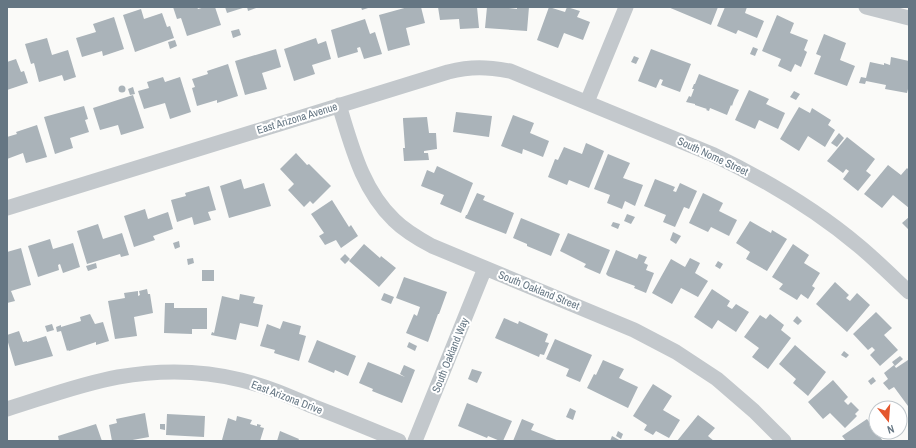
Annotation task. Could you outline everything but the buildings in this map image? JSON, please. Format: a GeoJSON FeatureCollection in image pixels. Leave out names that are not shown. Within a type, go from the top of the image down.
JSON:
{"type":"FeatureCollection","features":[{"type":"Feature","properties":{"kind":"street"},"geometry":{"type":"LineString","coordinates":[[587,102],[626,7]]}},
{"type":"Feature","properties":{"kind":"street"},"geometry":{"type":"LineString","coordinates":[[866,7],[909,18]]}},
{"type":"Feature","properties":{"kind":"street","name":"East Arizona Avenue"},"geometry":{"type":"LineString","coordinates":[[7,208],[339,105],[465,68],[488,67],[510,71],[587,102]]}},
{"type":"Feature","properties":{"kind":"street","name":"South Nome Street"},"geometry":{"type":"LineString","coordinates":[[587,102],[714,155],[775,187],[804,205],[859,246],[909,292]]}},
{"type":"Feature","properties":{"kind":"street","name":"South Oakland Street"},"geometry":{"type":"LineString","coordinates":[[339,105],[358,164],[367,185],[380,204],[395,221],[412,235],[432,246],[634,330],[676,352],[717,379],[754,411],[784,441]]}},
{"type":"Feature","properties":{"kind":"street","name":"South Oakland Way"},"geometry":{"type":"LineString","coordinates":[[415,441],[486,268]]}},
{"type":"Feature","properties":{"kind":"street","name":"East Arizona Drive"},"geometry":{"type":"LineString","coordinates":[[7,409],[84,385],[117,377],[148,373],[179,372],[210,374],[241,380],[271,389],[399,441]]}}]}
